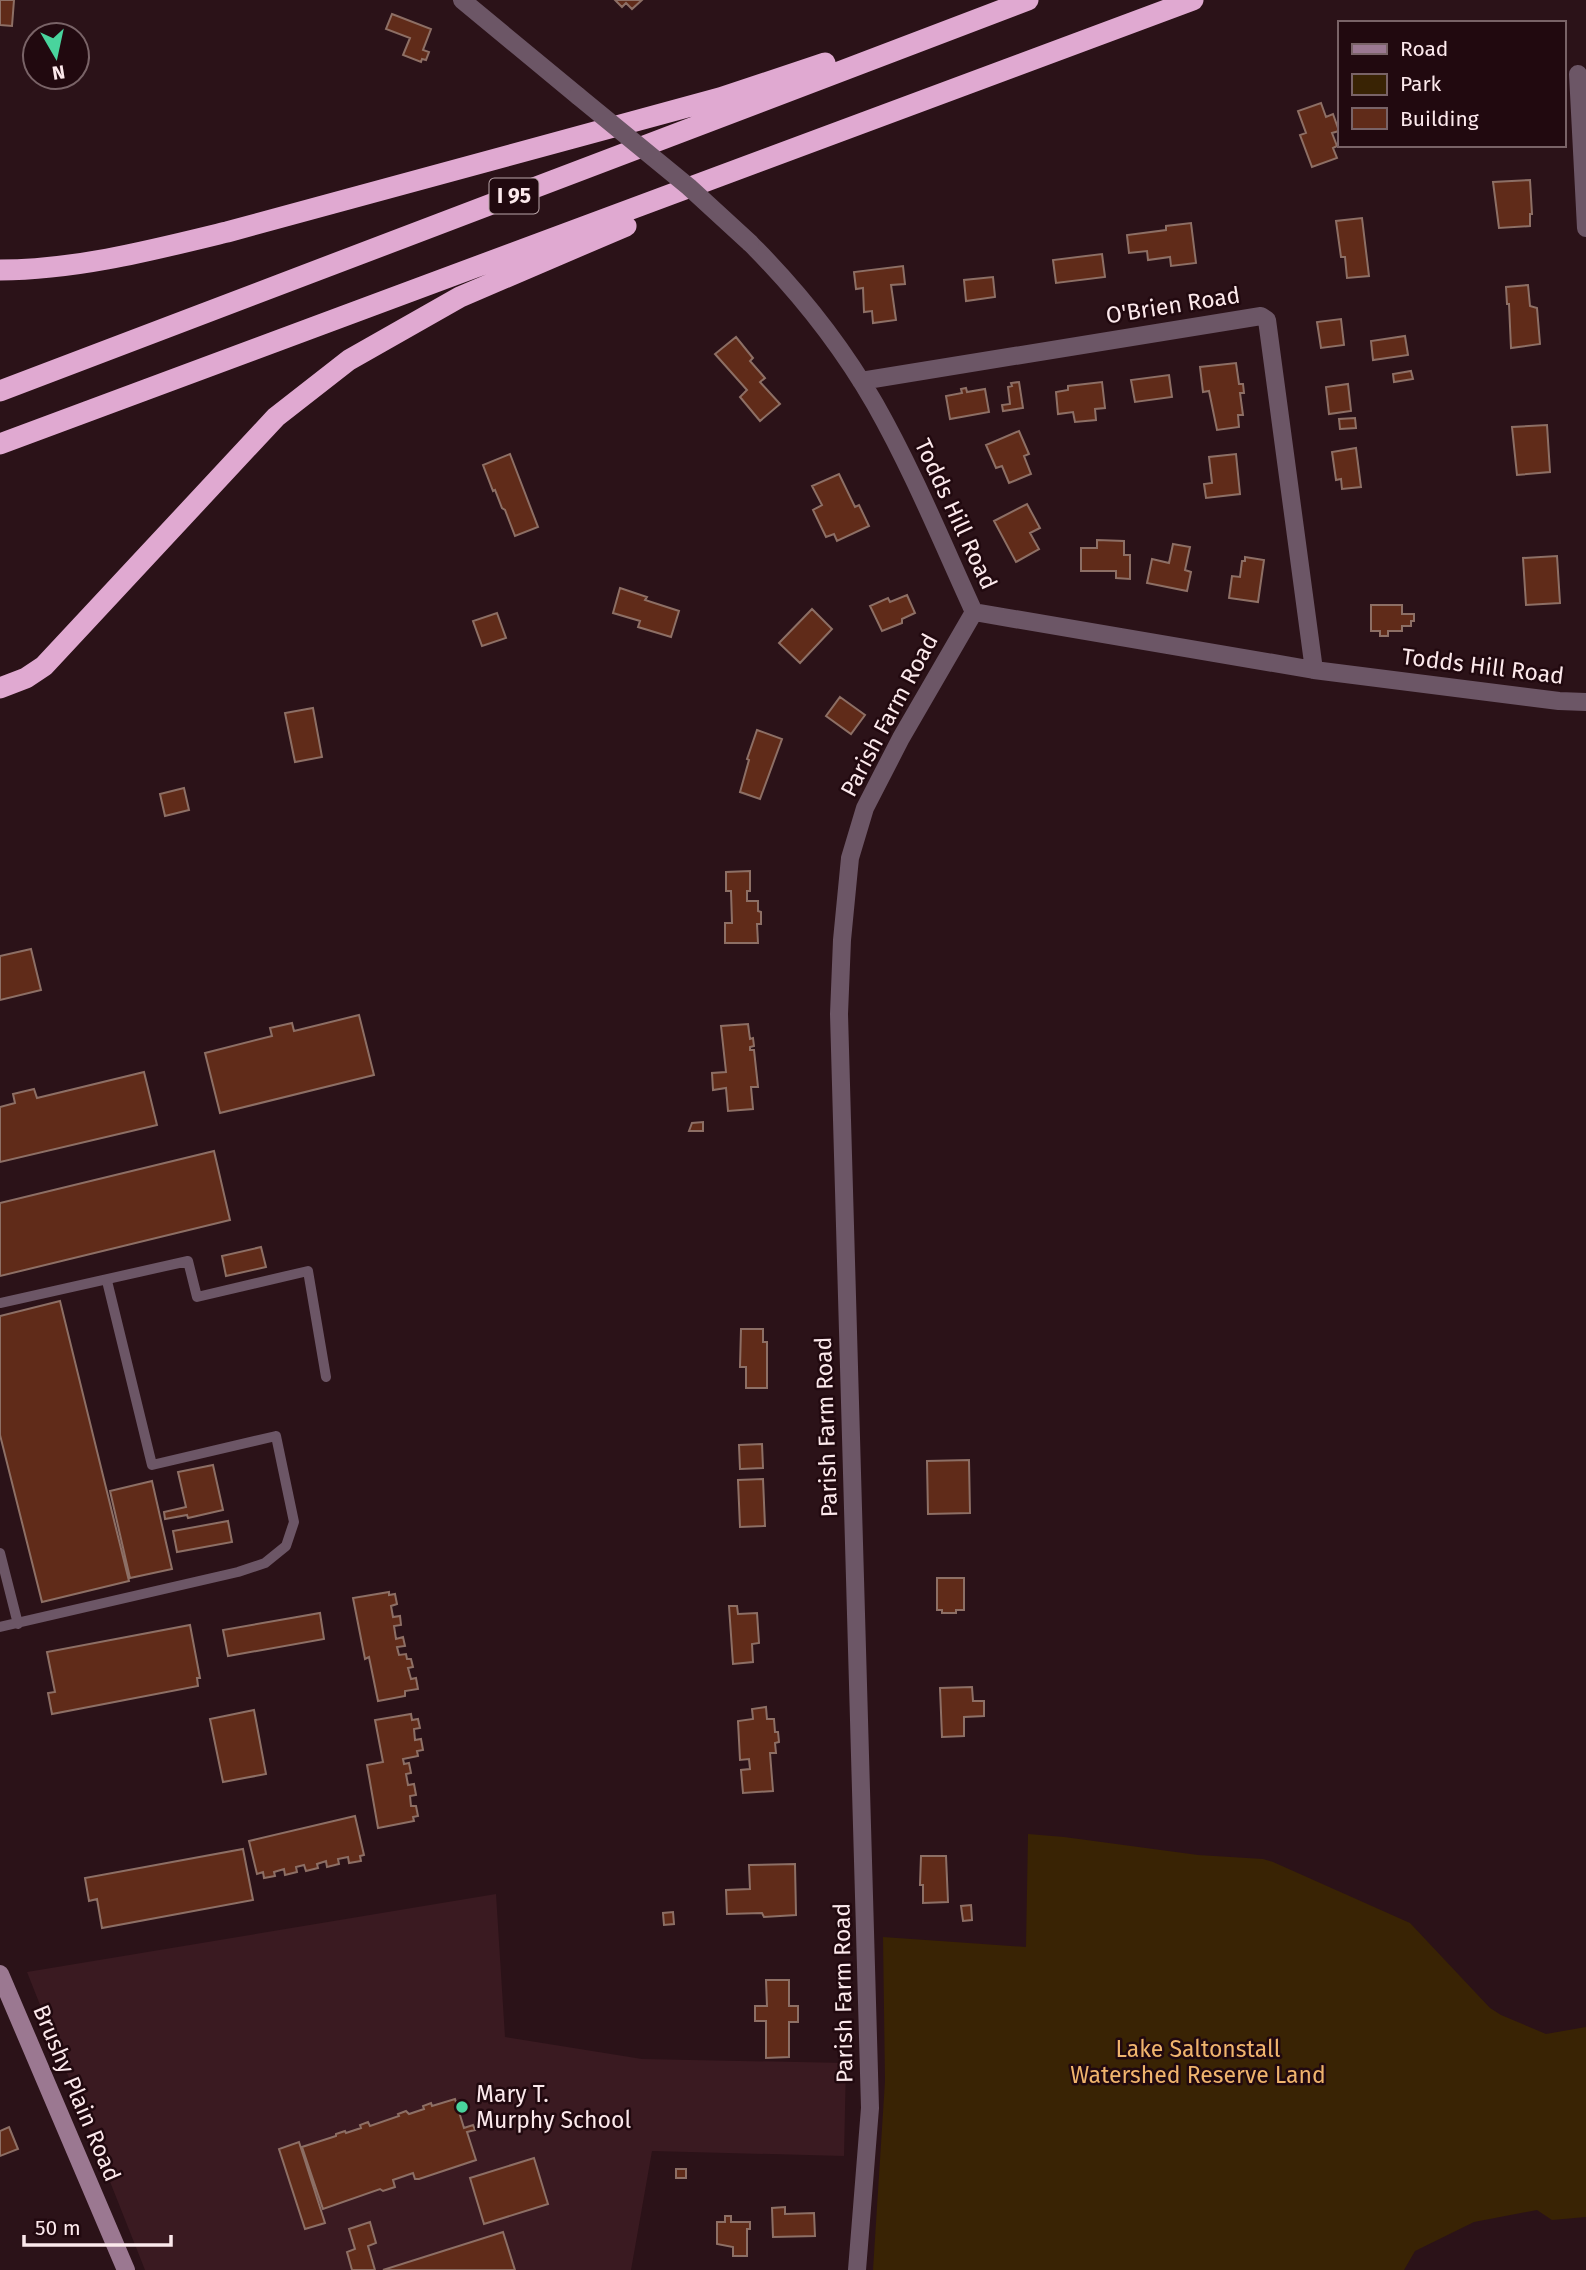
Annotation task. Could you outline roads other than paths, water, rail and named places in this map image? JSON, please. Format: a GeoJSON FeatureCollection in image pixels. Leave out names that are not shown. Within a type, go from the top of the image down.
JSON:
{"type":"FeatureCollection","features":[{"type":"Feature","properties":{"kind":"highway"},"geometry":{"type":"LineString","coordinates":[[0,270],[91,261],[227,232],[720,98],[1021,0]]}},
{"type":"Feature","properties":{"kind":"highway","name":"I 95"},"geometry":{"type":"LineString","coordinates":[[0,391],[1028,0]]}},
{"type":"Feature","properties":{"kind":"highway","name":"I 95"},"geometry":{"type":"LineString","coordinates":[[0,444],[1193,0]]}},
{"type":"Feature","properties":{"kind":"highway"},"geometry":{"type":"LineString","coordinates":[[0,688],[26,678],[44,666],[276,417],[349,360],[460,297],[879,118]]}},
{"type":"Feature","properties":{"kind":"main road","name":"Brushy Plain Road"},"geometry":{"type":"LineString","coordinates":[[0,1974],[126,2270]]}},
{"type":"Feature","properties":{"kind":"street","name":"Todds Hill Road"},"geometry":{"type":"LineString","coordinates":[[461,0],[689,187],[750,243],[803,300],[861,381],[908,466],[974,612],[1314,670],[1559,701],[1586,702]]}},
{"type":"Feature","properties":{"kind":"street"},"geometry":{"type":"LineString","coordinates":[[1577,74],[1586,228]]}},
{"type":"Feature","properties":{"kind":"street","name":"O'Brien Road"},"geometry":{"type":"LineString","coordinates":[[861,381],[1262,316],[1267,320],[1314,670]]}},
{"type":"Feature","properties":{"kind":"street","name":"Parish Farm Road"},"geometry":{"type":"LineString","coordinates":[[857,2270],[870,2108],[839,1014],[842,940],[850,858],[865,808],[901,738],[974,612]]}},
{"type":"Feature","properties":{"kind":"lane"},"geometry":{"type":"LineString","coordinates":[[0,1303],[188,1261],[197,1297],[308,1271],[326,1377]]}},
{"type":"Feature","properties":{"kind":"lane"},"geometry":{"type":"LineString","coordinates":[[0,1627],[237,1572],[265,1563],[286,1546],[294,1522],[276,1436],[152,1465],[107,1281]]}},
{"type":"Feature","properties":{"kind":"lane"},"geometry":{"type":"LineString","coordinates":[[0,1553],[18,1624]]}},
{"type":"Feature","properties":{"kind":"place","name":"Mary T. Murphy School"},"geometry":{"type":"Point","coordinates":[462,2107]}},
{"type":"Feature","properties":{"kind":"park label","name":"Lake Saltonstall Watershed Reserve Land"},"geometry":{"type":"Point","coordinates":[1198,2062]}}]}
